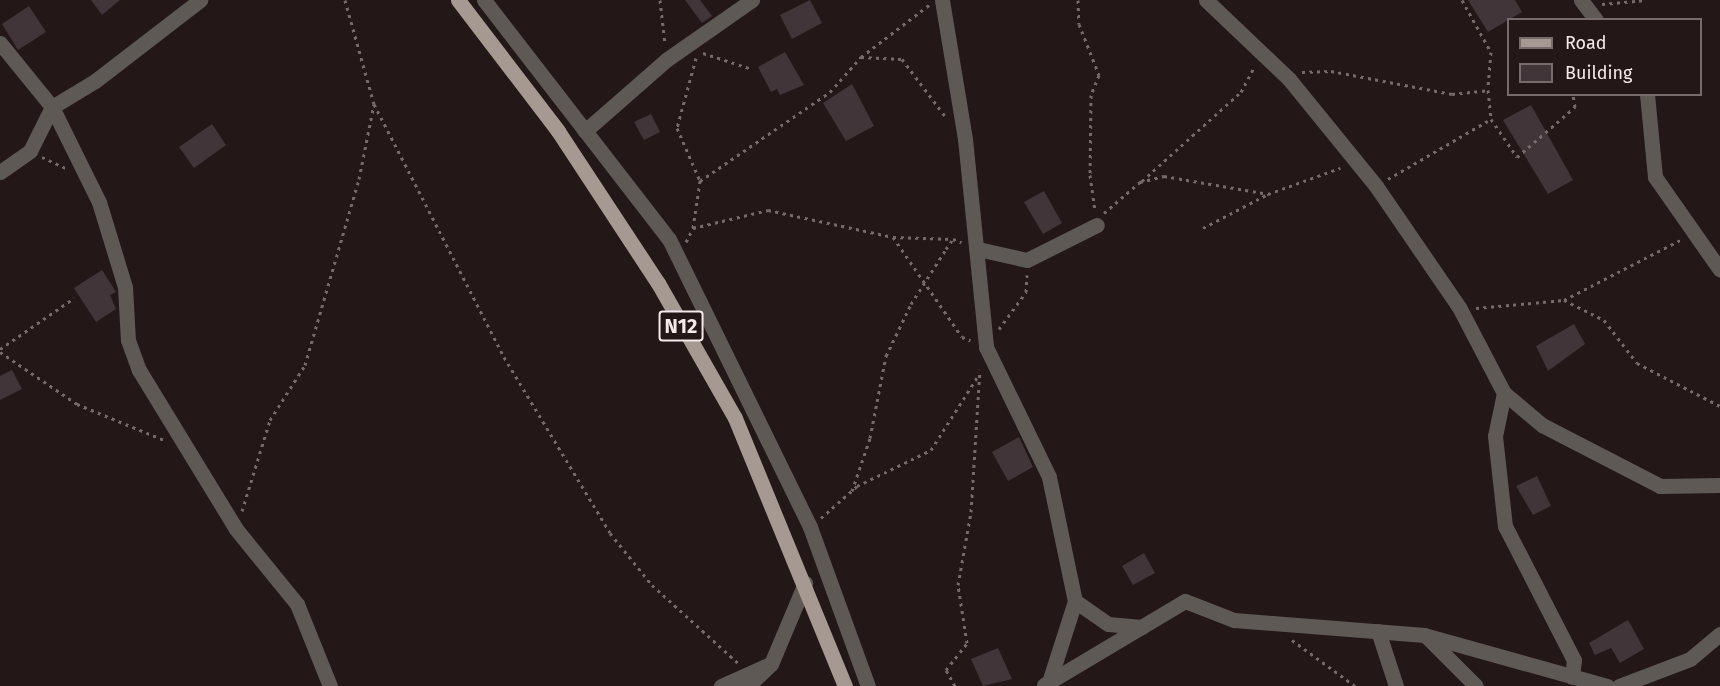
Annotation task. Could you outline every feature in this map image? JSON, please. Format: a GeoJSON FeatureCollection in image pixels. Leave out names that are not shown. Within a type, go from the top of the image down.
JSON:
{"type":"FeatureCollection","features":[{"type":"Feature","properties":{"kind":"main road","name":"N12"},"geometry":{"type":"LineString","coordinates":[[458,0],[558,131],[658,283],[735,418],[805,583],[845,686]]}},
{"type":"Feature","properties":{"kind":"street"},"geometry":{"type":"LineString","coordinates":[[0,172],[30,151],[52,107],[95,81],[200,0]]}},
{"type":"Feature","properties":{"kind":"street"},"geometry":{"type":"LineString","coordinates":[[484,0],[585,131],[677,257],[810,527],[868,686]]}},
{"type":"Feature","properties":{"kind":"street"},"geometry":{"type":"LineString","coordinates":[[585,131],[666,60],[691,50],[752,0]]}},
{"type":"Feature","properties":{"kind":"street"},"geometry":{"type":"LineString","coordinates":[[942,0],[965,139],[978,249],[986,347],[1049,477],[1075,601],[1045,684]]}},
{"type":"Feature","properties":{"kind":"street"},"geometry":{"type":"LineString","coordinates":[[1206,0],[1282,73],[1376,186],[1459,307],[1504,393],[1542,425],[1660,486],[1720,485]]}},
{"type":"Feature","properties":{"kind":"street"},"geometry":{"type":"LineString","coordinates":[[1583,2],[1595,18]]}},
{"type":"Feature","properties":{"kind":"street"},"geometry":{"type":"LineString","coordinates":[[0,43],[52,107],[79,170],[99,202],[119,266],[128,340],[139,370],[191,450],[236,530],[297,604],[330,686]]}},
{"type":"Feature","properties":{"kind":"street"},"geometry":{"type":"LineString","coordinates":[[1647,96],[1655,177],[1720,270]]}},
{"type":"Feature","properties":{"kind":"street"},"geometry":{"type":"LineString","coordinates":[[978,249],[1027,260],[1097,225]]}},
{"type":"Feature","properties":{"kind":"street"},"geometry":{"type":"LineString","coordinates":[[1504,393],[1495,436],[1505,526],[1574,660],[1572,677]]}},
{"type":"Feature","properties":{"kind":"street"},"geometry":{"type":"LineString","coordinates":[[721,686],[748,679],[771,664],[805,583]]}},
{"type":"Feature","properties":{"kind":"street"},"geometry":{"type":"LineString","coordinates":[[1075,601],[1108,624],[1142,627]]}},
{"type":"Feature","properties":{"kind":"street"},"geometry":{"type":"LineString","coordinates":[[1045,684],[1185,602],[1234,620],[1424,635],[1606,686]]}},
{"type":"Feature","properties":{"kind":"street"},"geometry":{"type":"LineString","coordinates":[[1378,631],[1396,686]]}},
{"type":"Feature","properties":{"kind":"street"},"geometry":{"type":"LineString","coordinates":[[1619,686],[1689,659],[1720,634]]}},
{"type":"Feature","properties":{"kind":"street"},"geometry":{"type":"LineString","coordinates":[[1424,635],[1476,686]]}},
{"type":"Feature","properties":{"kind":"path"},"geometry":{"type":"LineString","coordinates":[[345,0],[374,104],[504,357],[610,534],[652,585],[748,679]]}},
{"type":"Feature","properties":{"kind":"path"},"geometry":{"type":"LineString","coordinates":[[660,0],[666,60]]}},
{"type":"Feature","properties":{"kind":"path"},"geometry":{"type":"LineString","coordinates":[[700,181],[830,92],[861,57],[936,0]]}},
{"type":"Feature","properties":{"kind":"path"},"geometry":{"type":"LineString","coordinates":[[1078,0],[1079,24],[1099,75],[1091,95],[1090,175],[1097,225]]}},
{"type":"Feature","properties":{"kind":"path"},"geometry":{"type":"LineString","coordinates":[[1462,0],[1491,52],[1488,90],[1491,120],[1517,158],[1575,107],[1573,96]]}},
{"type":"Feature","properties":{"kind":"path"},"geometry":{"type":"LineString","coordinates":[[1583,2],[1647,0]]}},
{"type":"Feature","properties":{"kind":"path"},"geometry":{"type":"LineString","coordinates":[[677,257],[693,228],[700,181],[677,128],[691,50],[752,69]]}},
{"type":"Feature","properties":{"kind":"path"},"geometry":{"type":"LineString","coordinates":[[1097,225],[1108,206],[1140,182],[1172,148],[1241,92],[1262,53]]}},
{"type":"Feature","properties":{"kind":"path"},"geometry":{"type":"LineString","coordinates":[[861,57],[903,59],[965,139]]}},
{"type":"Feature","properties":{"kind":"path"},"geometry":{"type":"LineString","coordinates":[[1282,73],[1331,71],[1452,94],[1488,90]]}},
{"type":"Feature","properties":{"kind":"path"},"geometry":{"type":"LineString","coordinates":[[236,530],[270,420],[305,365],[359,179],[374,104]]}},
{"type":"Feature","properties":{"kind":"path"},"geometry":{"type":"LineString","coordinates":[[1376,186],[1491,120]]}},
{"type":"Feature","properties":{"kind":"path"},"geometry":{"type":"LineString","coordinates":[[30,151],[79,170]]}},
{"type":"Feature","properties":{"kind":"path"},"geometry":{"type":"LineString","coordinates":[[1203,228],[1268,194],[1334,166],[1366,173]]}},
{"type":"Feature","properties":{"kind":"path"},"geometry":{"type":"LineString","coordinates":[[1140,182],[1164,176],[1268,194]]}},
{"type":"Feature","properties":{"kind":"path"},"geometry":{"type":"LineString","coordinates":[[693,228],[768,210],[893,237],[953,239],[978,249]]}},
{"type":"Feature","properties":{"kind":"path"},"geometry":{"type":"LineString","coordinates":[[1459,307],[1496,309],[1564,300],[1694,233]]}},
{"type":"Feature","properties":{"kind":"path"},"geometry":{"type":"LineString","coordinates":[[893,237],[927,279],[962,337],[986,347]]}},
{"type":"Feature","properties":{"kind":"path"},"geometry":{"type":"LineString","coordinates":[[852,491],[870,438],[886,356],[927,279],[953,239]]}},
{"type":"Feature","properties":{"kind":"path"},"geometry":{"type":"LineString","coordinates":[[955,686],[946,670],[967,643],[958,585],[971,512],[979,375],[986,347],[1026,292],[1027,260]]}},
{"type":"Feature","properties":{"kind":"path"},"geometry":{"type":"LineString","coordinates":[[74,298],[0,351],[87,409],[191,450]]}},
{"type":"Feature","properties":{"kind":"path"},"geometry":{"type":"LineString","coordinates":[[1564,300],[1604,320],[1637,363],[1720,406]]}},
{"type":"Feature","properties":{"kind":"path"},"geometry":{"type":"LineString","coordinates":[[810,527],[852,491],[931,450],[979,375]]}},
{"type":"Feature","properties":{"kind":"path"},"geometry":{"type":"LineString","coordinates":[[1270,623],[1355,686]]}},
{"type":"Feature","properties":{"kind":"building"},"geometry":{"type":"Polygon","coordinates":[[[91,0],[120,0],[102,15],[91,0]]]}},
{"type":"Feature","properties":{"kind":"building"},"geometry":{"type":"Polygon","coordinates":[[[685,0],[700,0],[712,16],[702,23],[685,0]]]}},
{"type":"Feature","properties":{"kind":"building"},"geometry":{"type":"Polygon","coordinates":[[[810,0],[822,23],[792,39],[780,15],[810,0]]]}},
{"type":"Feature","properties":{"kind":"building"},"geometry":{"type":"Polygon","coordinates":[[[1468,0],[1515,0],[1522,12],[1507,18],[1507,21],[1488,32],[1468,0]]]}},
{"type":"Feature","properties":{"kind":"building"},"geometry":{"type":"Polygon","coordinates":[[[29,6],[46,32],[18,50],[2,24],[29,6]]]}},
{"type":"Feature","properties":{"kind":"building"},"geometry":{"type":"Polygon","coordinates":[[[785,52],[804,85],[780,95],[777,89],[771,92],[758,67],[785,52]]]}},
{"type":"Feature","properties":{"kind":"building"},"geometry":{"type":"Polygon","coordinates":[[[852,84],[874,126],[846,141],[823,103],[852,84]]]}},
{"type":"Feature","properties":{"kind":"building"},"geometry":{"type":"Polygon","coordinates":[[[1531,105],[1573,180],[1548,194],[1503,120],[1531,105]]]}},
{"type":"Feature","properties":{"kind":"building"},"geometry":{"type":"Polygon","coordinates":[[[651,114],[660,132],[644,140],[634,122],[651,114]]]}},
{"type":"Feature","properties":{"kind":"building"},"geometry":{"type":"Polygon","coordinates":[[[212,124],[226,145],[194,168],[179,147],[212,124]]]}},
{"type":"Feature","properties":{"kind":"building"},"geometry":{"type":"Polygon","coordinates":[[[1044,191],[1062,223],[1043,234],[1024,202],[1044,191]]]}},
{"type":"Feature","properties":{"kind":"building"},"geometry":{"type":"Polygon","coordinates":[[[102,270],[116,292],[110,295],[116,309],[96,322],[74,288],[102,270]]]}},
{"type":"Feature","properties":{"kind":"building"},"geometry":{"type":"Polygon","coordinates":[[[1574,324],[1585,344],[1548,371],[1536,346],[1574,324]]]}},
{"type":"Feature","properties":{"kind":"building"},"geometry":{"type":"Polygon","coordinates":[[[12,370],[22,389],[0,400],[0,376],[12,370]]]}},
{"type":"Feature","properties":{"kind":"building"},"geometry":{"type":"Polygon","coordinates":[[[1019,437],[1033,467],[1008,481],[992,452],[1019,437]]]}},
{"type":"Feature","properties":{"kind":"building"},"geometry":{"type":"Polygon","coordinates":[[[1537,476],[1551,506],[1533,515],[1516,486],[1537,476]]]}},
{"type":"Feature","properties":{"kind":"building"},"geometry":{"type":"Polygon","coordinates":[[[1144,553],[1155,573],[1133,585],[1122,566],[1144,553]]]}},
{"type":"Feature","properties":{"kind":"building"},"geometry":{"type":"Polygon","coordinates":[[[1628,620],[1644,649],[1620,663],[1611,648],[1595,655],[1589,643],[1628,620]]]}},
{"type":"Feature","properties":{"kind":"building"},"geometry":{"type":"Polygon","coordinates":[[[998,648],[1012,679],[983,686],[971,659],[998,648]]]}}]}
